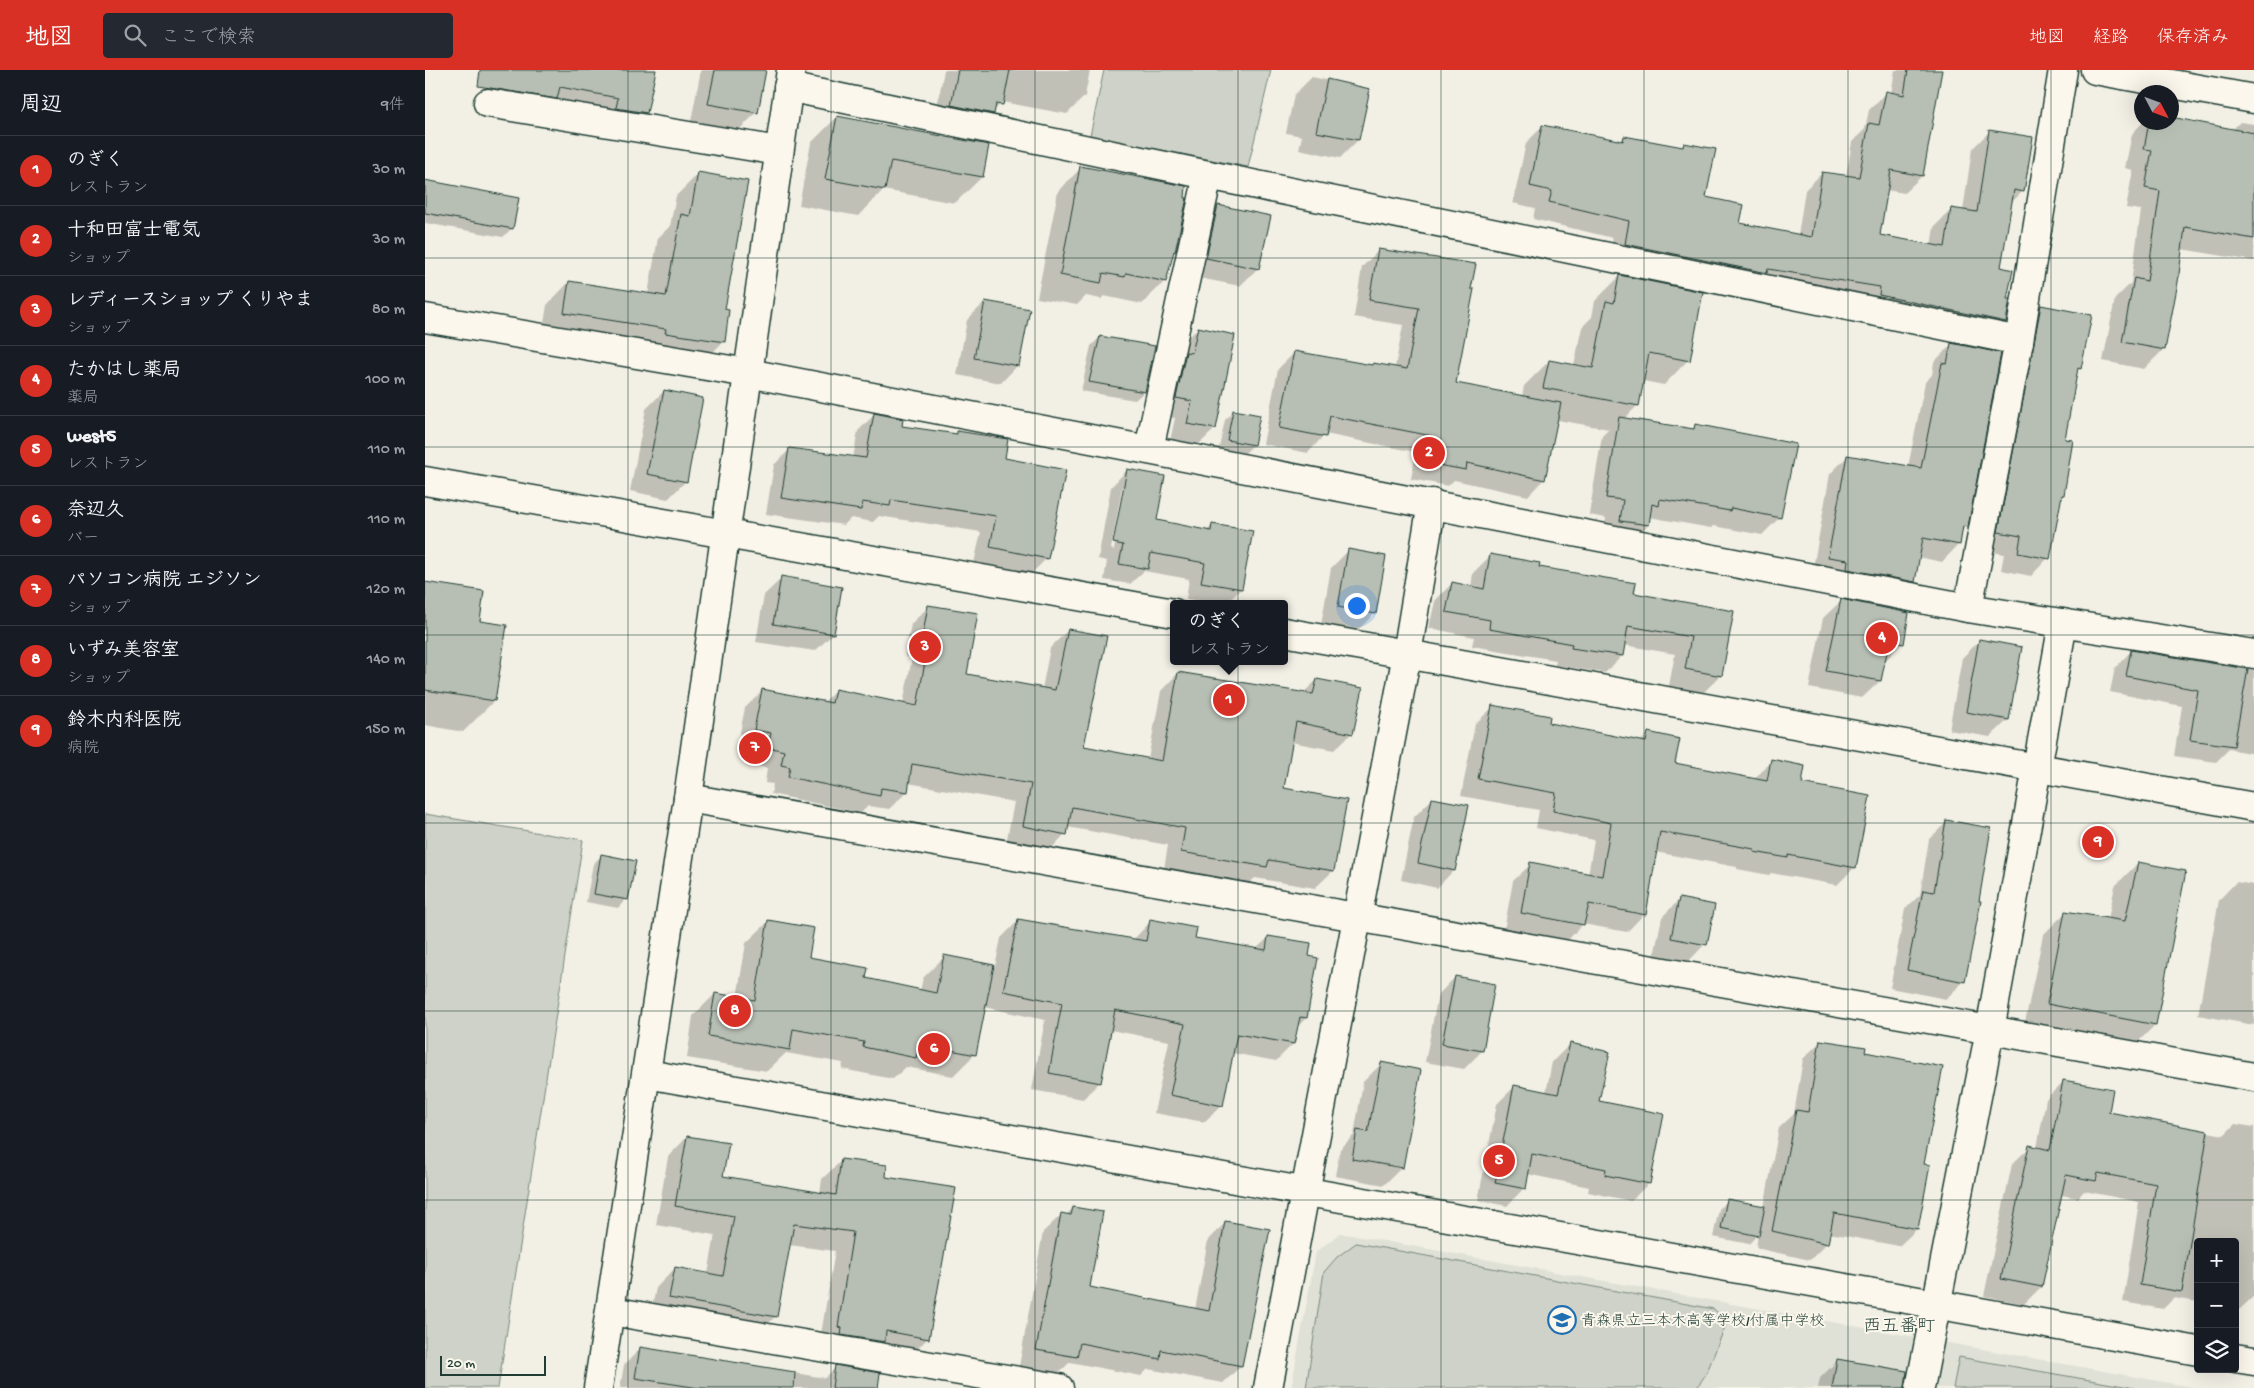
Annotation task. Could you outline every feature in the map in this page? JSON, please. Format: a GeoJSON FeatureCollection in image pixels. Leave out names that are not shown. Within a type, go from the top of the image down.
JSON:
{"type":"FeatureCollection","features":[{"type":"Feature","properties":{"kind":"street"},"geometry":{"type":"LineString","coordinates":[[1968,608],[2019,341],[2063,70]]}},
{"type":"Feature","properties":{"kind":"street"},"geometry":{"type":"LineString","coordinates":[[2095,70],[2254,99]]}},
{"type":"Feature","properties":{"kind":"street"},"geometry":{"type":"LineString","coordinates":[[598,1388],[688,798],[790,78],[1208,175],[2019,341]]}},
{"type":"Feature","properties":{"kind":"street"},"geometry":{"type":"LineString","coordinates":[[488,104],[779,151]]}},
{"type":"Feature","properties":{"kind":"street"},"geometry":{"type":"LineString","coordinates":[[1149,449],[1208,175]]}},
{"type":"Feature","properties":{"kind":"street"},"geometry":{"type":"LineString","coordinates":[[425,318],[748,373],[1432,503],[1968,608],[2254,654]]}},
{"type":"Feature","properties":{"kind":"street"},"geometry":{"type":"LineString","coordinates":[[425,481],[1170,612]]}},
{"type":"Feature","properties":{"kind":"street"},"geometry":{"type":"LineString","coordinates":[[1268,1388],[1306,1192],[1355,918],[1407,654],[1432,503]]}},
{"type":"Feature","properties":{"kind":"street"},"geometry":{"type":"LineString","coordinates":[[1920,1388],[1990,1030],[2063,623]]}},
{"type":"Feature","properties":{"kind":"street"},"geometry":{"type":"LineString","coordinates":[[1288,633],[2254,807]]}},
{"type":"Feature","properties":{"kind":"street"},"geometry":{"type":"LineString","coordinates":[[688,798],[2254,1077]]}},
{"type":"Feature","properties":{"kind":"street"},"geometry":{"type":"LineString","coordinates":[[647,1074],[2194,1350]]}},
{"type":"Feature","properties":{"kind":"street"},"geometry":{"type":"LineString","coordinates":[[611,1310],[1059,1388]]}},
{"type":"Feature","properties":{"kind":"street"},"geometry":{"type":"LineString","coordinates":[[2239,1359],[2254,1361]]}},
{"type":"Feature","properties":{"kind":"shaded area"},"geometry":{"type":"Polygon","coordinates":[[[1104,70],[1271,70],[1248,167],[1090,136],[1104,70]]]}},
{"type":"Feature","properties":{"kind":"shaded area"},"geometry":{"type":"Polygon","coordinates":[[[425,814],[583,840],[498,1388],[425,1388],[425,814]]]}},
{"type":"Feature","properties":{"kind":"shaded area","name":"青森県立三本木高等学校/付属中学校"},"geometry":{"type":"Polygon","coordinates":[[[1340,1233],[2197,1388],[1291,1388],[1316,1252],[1340,1233]]]}},
{"type":"Feature","properties":{"kind":"shaded area","name":"青森県立三本木高等学校/付属中学校"},"geometry":{"type":"Polygon","coordinates":[[[1356,1243],[1714,1309],[1727,1322],[1707,1372],[1697,1388],[1306,1388],[1324,1272],[1337,1257],[1356,1243]]]}},
{"type":"Feature","properties":{"kind":"shaded area"},"geometry":{"type":"Polygon","coordinates":[[[1959,1357],[2135,1388],[1953,1388],[1959,1357]]]}},
{"type":"Feature","properties":{"kind":"building"},"geometry":{"type":"Polygon","coordinates":[[[480,70],[656,70],[647,113],[616,108],[618,98],[560,87],[557,99],[478,86],[480,70]]]}},
{"type":"Feature","properties":{"kind":"building"},"geometry":{"type":"Polygon","coordinates":[[[715,70],[766,70],[758,113],[708,104],[715,70]]]}},
{"type":"Feature","properties":{"kind":"building"},"geometry":{"type":"Polygon","coordinates":[[[958,70],[1010,70],[1003,105],[996,104],[994,114],[951,105],[958,70]]]}},
{"type":"Feature","properties":{"kind":"building"},"geometry":{"type":"Polygon","coordinates":[[[1908,70],[1942,70],[1923,176],[1891,170],[1880,235],[1945,247],[1951,208],[1977,212],[1989,130],[2033,137],[2024,192],[2014,190],[2001,267],[2013,270],[2007,299],[2010,299],[2006,322],[1879,295],[1880,287],[1768,269],[1767,273],[1625,244],[1629,221],[1549,202],[1552,191],[1530,186],[1542,125],[1623,141],[1624,136],[1683,147],[1684,143],[1716,149],[1706,197],[1744,205],[1740,223],[1812,237],[1822,172],[1859,177],[1869,123],[1879,125],[1886,91],[1904,95],[1908,70]]]}},
{"type":"Feature","properties":{"kind":"building"},"geometry":{"type":"Polygon","coordinates":[[[1327,79],[1370,89],[1359,140],[1316,132],[1327,79]]]}},
{"type":"Feature","properties":{"kind":"building"},"geometry":{"type":"Polygon","coordinates":[[[837,116],[989,145],[983,177],[891,161],[885,190],[825,179],[837,116]]]}},
{"type":"Feature","properties":{"kind":"building"},"geometry":{"type":"Polygon","coordinates":[[[2179,119],[2254,133],[2254,239],[2185,227],[2178,282],[2165,350],[2122,342],[2134,278],[2147,281],[2160,191],[2145,188],[2152,150],[2144,149],[2148,130],[2179,130],[2179,119]]]}},
{"type":"Feature","properties":{"kind":"building"},"geometry":{"type":"Polygon","coordinates":[[[1080,166],[1186,186],[1185,198],[1187,198],[1166,282],[1126,273],[1125,277],[1103,273],[1101,283],[1060,275],[1080,166]]]}},
{"type":"Feature","properties":{"kind":"building"},"geometry":{"type":"Polygon","coordinates":[[[698,172],[748,181],[725,309],[729,310],[725,342],[665,333],[666,329],[564,313],[569,281],[666,296],[681,214],[690,216],[698,172]]]}},
{"type":"Feature","properties":{"kind":"building"},"geometry":{"type":"Polygon","coordinates":[[[425,180],[519,198],[513,229],[425,213],[425,180]]]}},
{"type":"Feature","properties":{"kind":"building"},"geometry":{"type":"Polygon","coordinates":[[[1218,205],[1271,216],[1259,269],[1206,258],[1218,205]]]}},
{"type":"Feature","properties":{"kind":"building"},"geometry":{"type":"Polygon","coordinates":[[[1378,249],[1476,264],[1471,289],[1474,289],[1456,383],[1561,403],[1545,480],[1467,463],[1466,470],[1426,463],[1432,436],[1330,416],[1326,437],[1279,428],[1294,351],[1372,365],[1373,363],[1407,369],[1419,308],[1369,300],[1378,249]]]}},
{"type":"Feature","properties":{"kind":"building"},"geometry":{"type":"Polygon","coordinates":[[[1619,275],[1703,292],[1690,361],[1649,353],[1639,406],[1543,388],[1549,360],[1593,368],[1606,301],[1614,303],[1619,275]]]}},
{"type":"Feature","properties":{"kind":"building"},"geometry":{"type":"Polygon","coordinates":[[[985,301],[1030,309],[1019,366],[974,358],[985,301]]]}},
{"type":"Feature","properties":{"kind":"building"},"geometry":{"type":"Polygon","coordinates":[[[2041,305],[2092,315],[2081,369],[2078,368],[2065,439],[2073,440],[2064,495],[2062,495],[2050,559],[2018,553],[2021,536],[1998,532],[2041,305]]]}},
{"type":"Feature","properties":{"kind":"building"},"geometry":{"type":"Polygon","coordinates":[[[1198,327],[1235,335],[1216,429],[1187,424],[1192,401],[1176,398],[1186,352],[1192,353],[1198,327]]]}},
{"type":"Feature","properties":{"kind":"building"},"geometry":{"type":"Polygon","coordinates":[[[1100,336],[1155,346],[1145,392],[1089,382],[1100,336]]]}},
{"type":"Feature","properties":{"kind":"building"},"geometry":{"type":"Polygon","coordinates":[[[1951,343],[2001,353],[1968,527],[1963,526],[1960,545],[1923,538],[1915,582],[1847,569],[1848,560],[1828,557],[1847,455],[1921,468],[1942,363],[1947,364],[1951,343]]]}},
{"type":"Feature","properties":{"kind":"building"},"geometry":{"type":"Polygon","coordinates":[[[664,390],[703,398],[687,482],[647,474],[664,390]]]}},
{"type":"Feature","properties":{"kind":"building"},"geometry":{"type":"Polygon","coordinates":[[[1233,410],[1260,415],[1254,445],[1227,440],[1233,410]]]}},
{"type":"Feature","properties":{"kind":"building"},"geometry":{"type":"Polygon","coordinates":[[[874,413],[903,419],[902,426],[957,434],[957,431],[1008,439],[1005,458],[1066,470],[1048,559],[990,547],[996,516],[891,500],[890,506],[862,502],[861,510],[781,498],[789,448],[866,458],[874,413]]]}},
{"type":"Feature","properties":{"kind":"building"},"geometry":{"type":"Polygon","coordinates":[[[1619,417],[1694,429],[1695,424],[1796,444],[1781,518],[1731,508],[1730,511],[1660,499],[1659,506],[1652,504],[1649,525],[1620,521],[1623,500],[1606,498],[1619,417]]]}},
{"type":"Feature","properties":{"kind":"building"},"geometry":{"type":"Polygon","coordinates":[[[1127,469],[1165,476],[1157,520],[1211,531],[1212,524],[1253,531],[1242,589],[1201,582],[1205,563],[1151,553],[1148,569],[1119,564],[1123,545],[1113,543],[1127,469]]]}},
{"type":"Feature","properties":{"kind":"building"},"geometry":{"type":"Polygon","coordinates":[[[1348,549],[1386,556],[1376,614],[1338,607],[1348,549]]]}},
{"type":"Feature","properties":{"kind":"building"},"geometry":{"type":"Polygon","coordinates":[[[1490,554],[1540,563],[1539,567],[1636,583],[1634,593],[1734,611],[1722,676],[1685,669],[1691,637],[1628,626],[1623,656],[1571,648],[1572,644],[1489,629],[1490,620],[1446,612],[1452,582],[1484,589],[1490,554]]]}},
{"type":"Feature","properties":{"kind":"building"},"geometry":{"type":"Polygon","coordinates":[[[781,576],[842,587],[834,634],[773,624],[781,576]]]}},
{"type":"Feature","properties":{"kind":"building"},"geometry":{"type":"Polygon","coordinates":[[[425,582],[484,591],[480,621],[507,625],[495,701],[425,690],[425,582]]]}},
{"type":"Feature","properties":{"kind":"building"},"geometry":{"type":"Polygon","coordinates":[[[1841,599],[1909,613],[1904,644],[1889,642],[1881,681],[1826,671],[1841,599]]]}},
{"type":"Feature","properties":{"kind":"building"},"geometry":{"type":"Polygon","coordinates":[[[928,605],[978,613],[967,674],[1055,690],[1068,629],[1107,636],[1084,746],[1162,761],[1178,672],[1313,694],[1317,679],[1363,688],[1353,734],[1296,722],[1284,788],[1347,800],[1334,871],[1269,860],[1267,867],[1181,852],[1185,828],[1072,807],[1067,835],[1023,826],[1031,784],[912,764],[908,792],[881,788],[880,796],[788,777],[790,767],[781,765],[784,751],[768,747],[771,733],[754,730],[762,689],[832,703],[835,689],[917,706],[929,640],[922,639],[928,605]]]}},
{"type":"Feature","properties":{"kind":"building"},"geometry":{"type":"Polygon","coordinates":[[[1979,639],[2022,647],[2009,720],[1966,712],[1979,639]]]}},
{"type":"Feature","properties":{"kind":"building"},"geometry":{"type":"Polygon","coordinates":[[[2131,650],[2248,669],[2234,746],[2190,740],[2198,690],[2126,676],[2131,650]]]}},
{"type":"Feature","properties":{"kind":"building"},"geometry":{"type":"Polygon","coordinates":[[[1492,705],[1550,716],[1549,723],[1646,742],[1648,732],[1680,739],[1675,763],[1767,781],[1771,759],[1805,766],[1802,783],[1870,796],[1856,868],[1788,855],[1788,858],[1754,852],[1754,849],[1660,832],[1646,915],[1589,904],[1584,925],[1521,913],[1530,862],[1602,876],[1611,823],[1553,811],[1556,793],[1478,779],[1492,705]]]}},
{"type":"Feature","properties":{"kind":"building"},"geometry":{"type":"Polygon","coordinates":[[[1432,798],[1469,805],[1455,871],[1418,863],[1432,798]]]}},
{"type":"Feature","properties":{"kind":"building"},"geometry":{"type":"Polygon","coordinates":[[[1946,820],[1991,828],[1979,901],[1981,901],[1965,982],[1907,970],[1923,890],[1934,892],[1946,820]]]}},
{"type":"Feature","properties":{"kind":"building"},"geometry":{"type":"Polygon","coordinates":[[[601,854],[636,861],[628,900],[594,894],[601,854]]]}},
{"type":"Feature","properties":{"kind":"building"},"geometry":{"type":"Polygon","coordinates":[[[2138,862],[2186,871],[2156,1025],[2047,1004],[2065,911],[2125,921],[2138,862]]]}},
{"type":"Feature","properties":{"kind":"building"},"geometry":{"type":"Polygon","coordinates":[[[1679,898],[1715,905],[1707,945],[1671,938],[1679,898]]]}},
{"type":"Feature","properties":{"kind":"building"},"geometry":{"type":"Polygon","coordinates":[[[1018,919],[1146,941],[1150,919],[1197,928],[1195,938],[1266,950],[1268,936],[1311,943],[1309,956],[1318,958],[1307,1018],[1300,1017],[1294,1044],[1237,1034],[1223,1106],[1170,1095],[1185,1024],[1115,1010],[1101,1083],[1049,1073],[1062,1003],[1003,991],[1018,919]]]}},
{"type":"Feature","properties":{"kind":"building"},"geometry":{"type":"Polygon","coordinates":[[[768,920],[814,928],[809,957],[868,968],[866,978],[936,993],[944,955],[994,965],[976,1055],[919,1044],[916,1058],[863,1047],[864,1042],[793,1029],[790,1050],[708,1036],[715,993],[755,1000],[768,920]]]}},
{"type":"Feature","properties":{"kind":"building"},"geometry":{"type":"Polygon","coordinates":[[[1455,976],[1495,984],[1483,1051],[1442,1044],[1455,976]]]}},
{"type":"Feature","properties":{"kind":"building"},"geometry":{"type":"Polygon","coordinates":[[[1820,1040],[1866,1047],[1865,1052],[1943,1067],[1924,1164],[1930,1165],[1918,1229],[1834,1213],[1828,1244],[1772,1231],[1796,1110],[1808,1112],[1820,1040]]]}},
{"type":"Feature","properties":{"kind":"building"},"geometry":{"type":"Polygon","coordinates":[[[1570,1043],[1610,1052],[1599,1101],[1664,1114],[1650,1184],[1605,1175],[1606,1169],[1532,1154],[1526,1189],[1495,1183],[1514,1085],[1558,1094],[1570,1043]]]}},
{"type":"Feature","properties":{"kind":"building"},"geometry":{"type":"Polygon","coordinates":[[[1381,1062],[1421,1070],[1403,1168],[1352,1159],[1357,1130],[1368,1132],[1381,1062]]]}},
{"type":"Feature","properties":{"kind":"building"},"geometry":{"type":"Polygon","coordinates":[[[2063,1080],[2113,1089],[2109,1112],[2208,1131],[2182,1292],[2140,1285],[2156,1184],[2098,1173],[2096,1181],[2066,1175],[2042,1287],[2001,1279],[2029,1145],[2050,1150],[2063,1080]]]}},
{"type":"Feature","properties":{"kind":"building"},"geometry":{"type":"Polygon","coordinates":[[[687,1136],[729,1143],[723,1176],[836,1195],[841,1159],[887,1165],[886,1177],[956,1188],[929,1339],[886,1331],[885,1342],[841,1335],[842,1328],[838,1327],[853,1232],[794,1224],[777,1317],[669,1298],[675,1267],[723,1276],[734,1216],[675,1206],[687,1136]]]}},
{"type":"Feature","properties":{"kind":"building"},"geometry":{"type":"Polygon","coordinates":[[[1727,1199],[1765,1206],[1759,1236],[1721,1228],[1727,1199]]]}},
{"type":"Feature","properties":{"kind":"building"},"geometry":{"type":"Polygon","coordinates":[[[1073,1207],[1103,1212],[1090,1287],[1209,1311],[1225,1221],[1270,1229],[1242,1366],[1161,1350],[1160,1359],[1080,1343],[1077,1357],[1036,1350],[1061,1213],[1071,1215],[1073,1207]]]}},
{"type":"Feature","properties":{"kind":"building"},"geometry":{"type":"Polygon","coordinates":[[[640,1347],[795,1372],[794,1388],[699,1388],[635,1378],[640,1347]]]}},
{"type":"Feature","properties":{"kind":"building"},"geometry":{"type":"Polygon","coordinates":[[[1837,1359],[1907,1371],[1905,1388],[1832,1388],[1837,1359]]]}},
{"type":"Feature","properties":{"kind":"building"},"geometry":{"type":"Polygon","coordinates":[[[835,1365],[880,1373],[878,1388],[832,1388],[835,1365]]]}},
{"type":"Feature","properties":{"kind":"place","name":"十和田富士電気"},"geometry":{"type":"Point","coordinates":[1429,453]}},
{"type":"Feature","properties":{"kind":"place","name":"たかはし薬局"},"geometry":{"type":"Point","coordinates":[1882,638]}},
{"type":"Feature","properties":{"kind":"place","name":"レディースショップ くりやま"},"geometry":{"type":"Point","coordinates":[925,647]}},
{"type":"Feature","properties":{"kind":"place","name":"のぎく"},"geometry":{"type":"Point","coordinates":[1229,700]}},
{"type":"Feature","properties":{"kind":"place","name":"パソコン病院 エジソン"},"geometry":{"type":"Point","coordinates":[755,748]}},
{"type":"Feature","properties":{"kind":"place","name":"鈴木内科医院"},"geometry":{"type":"Point","coordinates":[2098,842]}},
{"type":"Feature","properties":{"kind":"place","name":"いずみ美容室"},"geometry":{"type":"Point","coordinates":[735,1011]}},
{"type":"Feature","properties":{"kind":"place","name":"奈辺久"},"geometry":{"type":"Point","coordinates":[934,1049]}},
{"type":"Feature","properties":{"kind":"place","name":"west5"},"geometry":{"type":"Point","coordinates":[1499,1161]}},
{"type":"Feature","properties":{"kind":"place","name":"青森県立三本木高等学校/付属中学校"},"geometry":{"type":"Point","coordinates":[1562,1320]}},
{"type":"Feature","properties":{"kind":"district","name":"西五番町"},"geometry":{"type":"Point","coordinates":[1899,1325]}}]}
